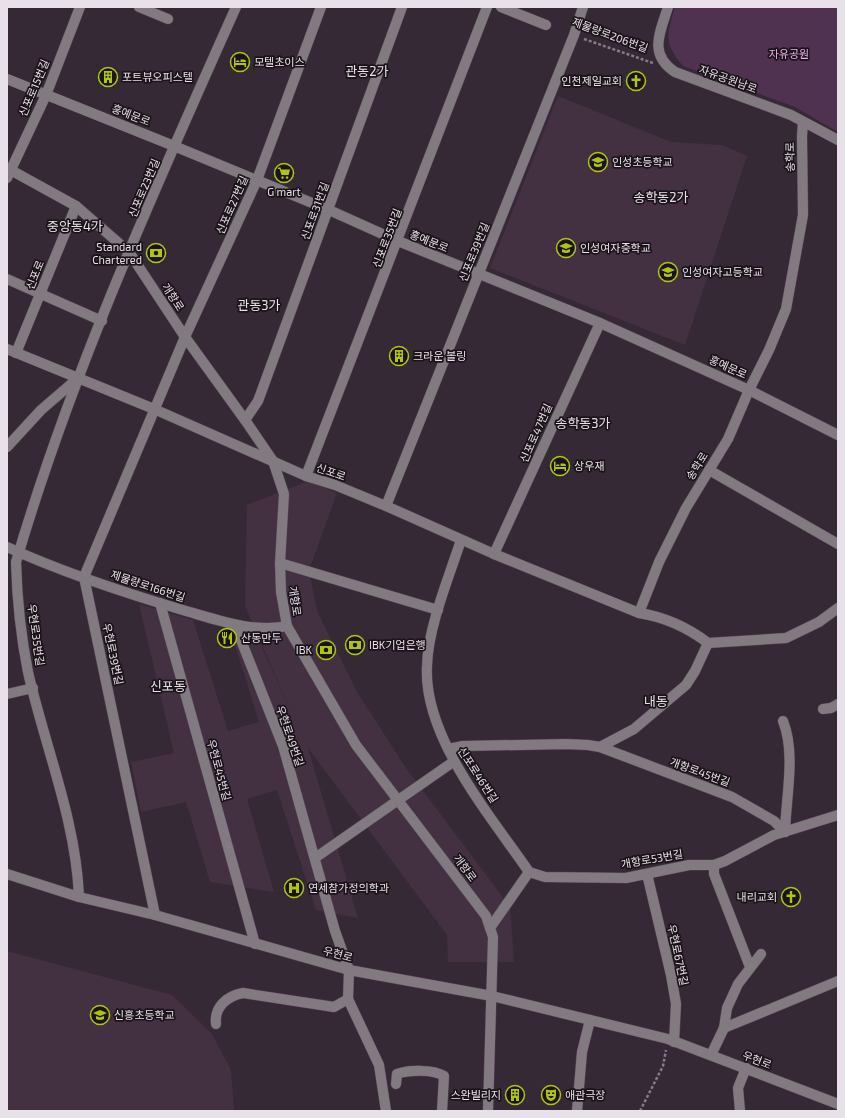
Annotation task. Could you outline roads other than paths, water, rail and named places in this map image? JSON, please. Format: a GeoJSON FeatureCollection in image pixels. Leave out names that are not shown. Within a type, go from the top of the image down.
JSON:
{"type":"FeatureCollection","features":[{"type":"Feature","properties":{"kind":"street","name":"신포로15번길"},"geometry":{"type":"LineString","coordinates":[[8,171],[46,95],[80,7]]}},
{"type":"Feature","properties":{"kind":"street"},"geometry":{"type":"LineString","coordinates":[[139,7],[168,19]]}},
{"type":"Feature","properties":{"kind":"street","name":"신포로23번길"},"geometry":{"type":"LineString","coordinates":[[78,379],[129,252],[174,146],[236,7]]}},
{"type":"Feature","properties":{"kind":"street","name":"신포로27번길"},"geometry":{"type":"LineString","coordinates":[[154,409],[185,337],[257,180],[321,7]]}},
{"type":"Feature","properties":{"kind":"street","name":"신포로31번길"},"geometry":{"type":"LineString","coordinates":[[245,420],[258,401],[402,7]]}},
{"type":"Feature","properties":{"kind":"street","name":"신포로35번길"},"geometry":{"type":"LineString","coordinates":[[306,476],[488,7]]}},
{"type":"Feature","properties":{"kind":"street"},"geometry":{"type":"LineString","coordinates":[[501,7],[546,25]]}},
{"type":"Feature","properties":{"kind":"street","name":"신포로39번길"},"geometry":{"type":"LineString","coordinates":[[386,506],[574,35],[583,7]]}},
{"type":"Feature","properties":{"kind":"street","name":"자유공원남로"},"geometry":{"type":"LineString","coordinates":[[668,7],[658,41],[658,55],[666,66],[675,72],[791,115],[838,140]]}},
{"type":"Feature","properties":{"kind":"street","name":"홍예문로"},"geometry":{"type":"LineString","coordinates":[[7,79],[329,210],[398,242],[600,323],[749,390],[838,435]]}},
{"type":"Feature","properties":{"kind":"street","name":"송학로"},"geometry":{"type":"LineString","coordinates":[[639,613],[659,562],[686,508],[728,439],[786,309],[803,215],[803,122]]}},
{"type":"Feature","properties":{"kind":"street","name":"개항로"},"geometry":{"type":"LineString","coordinates":[[8,171],[76,206],[129,252],[185,337],[273,461],[284,494],[280,563],[281,592],[287,626],[356,745],[486,916],[493,937],[488,1111]]}},
{"type":"Feature","properties":{"kind":"street","name":"신포로"},"geometry":{"type":"LineString","coordinates":[[76,206],[40,293],[11,351],[154,409],[306,476],[335,485],[494,554],[639,613]]}},
{"type":"Feature","properties":{"kind":"street"},"geometry":{"type":"LineString","coordinates":[[7,279],[102,321]]}},
{"type":"Feature","properties":{"kind":"street","name":"신포로47번길"},"geometry":{"type":"LineString","coordinates":[[494,554],[600,323]]}},
{"type":"Feature","properties":{"kind":"street"},"geometry":{"type":"LineString","coordinates":[[7,447],[41,410],[78,379]]}},
{"type":"Feature","properties":{"kind":"street","name":"우현로35번길"},"geometry":{"type":"LineString","coordinates":[[78,379],[16,562],[25,650],[33,688],[74,843],[79,897]]}},
{"type":"Feature","properties":{"kind":"street"},"geometry":{"type":"LineString","coordinates":[[84,577],[154,409]]}},
{"type":"Feature","properties":{"kind":"street"},"geometry":{"type":"LineString","coordinates":[[709,470],[838,544]]}},
{"type":"Feature","properties":{"kind":"street","name":"신포로46번길"},"geometry":{"type":"LineString","coordinates":[[461,540],[438,610],[426,664],[427,689],[433,712],[453,762],[529,872]]}},
{"type":"Feature","properties":{"kind":"street","name":"제물량로166번길"},"geometry":{"type":"LineString","coordinates":[[7,546],[84,577],[160,603],[235,625],[275,628],[287,626]]}},
{"type":"Feature","properties":{"kind":"street"},"geometry":{"type":"LineString","coordinates":[[280,563],[316,572],[438,610]]}},
{"type":"Feature","properties":{"kind":"street","name":"우현로39번길"},"geometry":{"type":"LineString","coordinates":[[84,577],[155,915]]}},
{"type":"Feature","properties":{"kind":"street","name":"우현로45번길"},"geometry":{"type":"LineString","coordinates":[[160,603],[255,944]]}},
{"type":"Feature","properties":{"kind":"street"},"geometry":{"type":"LineString","coordinates":[[639,613],[656,616],[691,630],[708,643],[786,638],[819,622],[838,608]]}},
{"type":"Feature","properties":{"kind":"street","name":"우현로49번길"},"geometry":{"type":"LineString","coordinates":[[235,625],[283,746],[335,931],[349,970]]}},
{"type":"Feature","properties":{"kind":"street"},"geometry":{"type":"LineString","coordinates":[[600,747],[634,729],[686,686],[708,643]]}},
{"type":"Feature","properties":{"kind":"street"},"geometry":{"type":"LineString","coordinates":[[7,694],[33,688]]}},
{"type":"Feature","properties":{"kind":"street"},"geometry":{"type":"LineString","coordinates":[[824,709],[831,708],[838,704]]}},
{"type":"Feature","properties":{"kind":"street"},"geometry":{"type":"LineString","coordinates":[[783,721],[788,733],[785,832]]}},
{"type":"Feature","properties":{"kind":"street","name":"개항로45번길"},"geometry":{"type":"LineString","coordinates":[[448,748],[463,746],[588,744],[600,747],[732,797],[774,821],[785,832]]}},
{"type":"Feature","properties":{"kind":"street"},"geometry":{"type":"LineString","coordinates":[[315,858],[453,762]]}},
{"type":"Feature","properties":{"kind":"street","name":"개항로53번길"},"geometry":{"type":"LineString","coordinates":[[529,872],[545,877],[626,878],[689,865],[714,864],[725,861],[774,835],[838,815]]}},
{"type":"Feature","properties":{"kind":"street"},"geometry":{"type":"LineString","coordinates":[[714,864],[714,874],[750,967]]}},
{"type":"Feature","properties":{"kind":"street"},"geometry":{"type":"LineString","coordinates":[[490,928],[529,872]]}},
{"type":"Feature","properties":{"kind":"street","name":"우현로"},"geometry":{"type":"LineString","coordinates":[[7,874],[79,897],[155,915],[349,970],[492,996],[671,1040],[838,1104]]}},
{"type":"Feature","properties":{"kind":"street","name":"우현로67번길"},"geometry":{"type":"LineString","coordinates":[[648,874],[671,975],[676,1004],[671,1040]]}},
{"type":"Feature","properties":{"kind":"street"},"geometry":{"type":"LineString","coordinates":[[711,1055],[724,1028],[727,1008],[738,984],[761,954]]}},
{"type":"Feature","properties":{"kind":"street"},"geometry":{"type":"LineString","coordinates":[[349,970],[348,999],[379,1065],[386,1111]]}},
{"type":"Feature","properties":{"kind":"street"},"geometry":{"type":"LineString","coordinates":[[724,1028],[838,981]]}},
{"type":"Feature","properties":{"kind":"street"},"geometry":{"type":"LineString","coordinates":[[216,1024],[215,1016],[217,1010],[226,1000],[235,994],[243,993],[334,1008],[348,999]]}},
{"type":"Feature","properties":{"kind":"street"},"geometry":{"type":"LineString","coordinates":[[577,1111],[582,1052],[590,1020]]}},
{"type":"Feature","properties":{"kind":"street"},"geometry":{"type":"LineString","coordinates":[[740,1111],[738,1088],[746,1068]]}},
{"type":"Feature","properties":{"kind":"street"},"geometry":{"type":"LineString","coordinates":[[396,1084],[397,1074],[403,1072],[441,1073],[444,1076],[442,1111]]}},
{"type":"Feature","properties":{"kind":"place","name":"모텔초이스"},"geometry":{"type":"Point","coordinates":[240,62]}},
{"type":"Feature","properties":{"kind":"place","name":"포트뷰오피스텔"},"geometry":{"type":"Point","coordinates":[108,77]}},
{"type":"Feature","properties":{"kind":"place","name":"인천제일교회"},"geometry":{"type":"Point","coordinates":[636,81]}},
{"type":"Feature","properties":{"kind":"place","name":"인성초등학교"},"geometry":{"type":"Point","coordinates":[598,162]}},
{"type":"Feature","properties":{"kind":"place","name":"G mart"},"geometry":{"type":"Point","coordinates":[284,173]}},
{"type":"Feature","properties":{"kind":"place","name":"인성여자중학교"},"geometry":{"type":"Point","coordinates":[566,248]}},
{"type":"Feature","properties":{"kind":"place","name":"Standard Chartered"},"geometry":{"type":"Point","coordinates":[156,253]}},
{"type":"Feature","properties":{"kind":"place","name":"인성여자고등학교"},"geometry":{"type":"Point","coordinates":[668,272]}},
{"type":"Feature","properties":{"kind":"place","name":"크라운 볼링"},"geometry":{"type":"Point","coordinates":[399,356]}},
{"type":"Feature","properties":{"kind":"place","name":"상우재"},"geometry":{"type":"Point","coordinates":[560,466]}},
{"type":"Feature","properties":{"kind":"place","name":"산동만두"},"geometry":{"type":"Point","coordinates":[227,638]}},
{"type":"Feature","properties":{"kind":"place","name":"IBK기업은행"},"geometry":{"type":"Point","coordinates":[355,645]}},
{"type":"Feature","properties":{"kind":"place","name":"IBK"},"geometry":{"type":"Point","coordinates":[326,650]}},
{"type":"Feature","properties":{"kind":"place","name":"연세참가정의학과"},"geometry":{"type":"Point","coordinates":[294,888]}},
{"type":"Feature","properties":{"kind":"place","name":"내리교회"},"geometry":{"type":"Point","coordinates":[791,897]}},
{"type":"Feature","properties":{"kind":"place","name":"신흥초등학교"},"geometry":{"type":"Point","coordinates":[100,1015]}},
{"type":"Feature","properties":{"kind":"place","name":"스완빌리지"},"geometry":{"type":"Point","coordinates":[515,1095]}},
{"type":"Feature","properties":{"kind":"place","name":"애관극장"},"geometry":{"type":"Point","coordinates":[551,1095]}},
{"type":"Feature","properties":{"kind":"district","name":"관동2가"},"geometry":{"type":"Point","coordinates":[367,71]}},
{"type":"Feature","properties":{"kind":"district","name":"송학동2가"},"geometry":{"type":"Point","coordinates":[661,197]}},
{"type":"Feature","properties":{"kind":"district","name":"중앙동4가"},"geometry":{"type":"Point","coordinates":[75,226]}},
{"type":"Feature","properties":{"kind":"district","name":"관동3가"},"geometry":{"type":"Point","coordinates":[259,305]}},
{"type":"Feature","properties":{"kind":"district","name":"송학동3가"},"geometry":{"type":"Point","coordinates":[583,423]}},
{"type":"Feature","properties":{"kind":"district","name":"신포동"},"geometry":{"type":"Point","coordinates":[168,686]}},
{"type":"Feature","properties":{"kind":"district","name":"내동"},"geometry":{"type":"Point","coordinates":[656,701]}},
{"type":"Feature","properties":{"kind":"park label","name":"자유공원"},"geometry":{"type":"Point","coordinates":[789,54]}}]}
